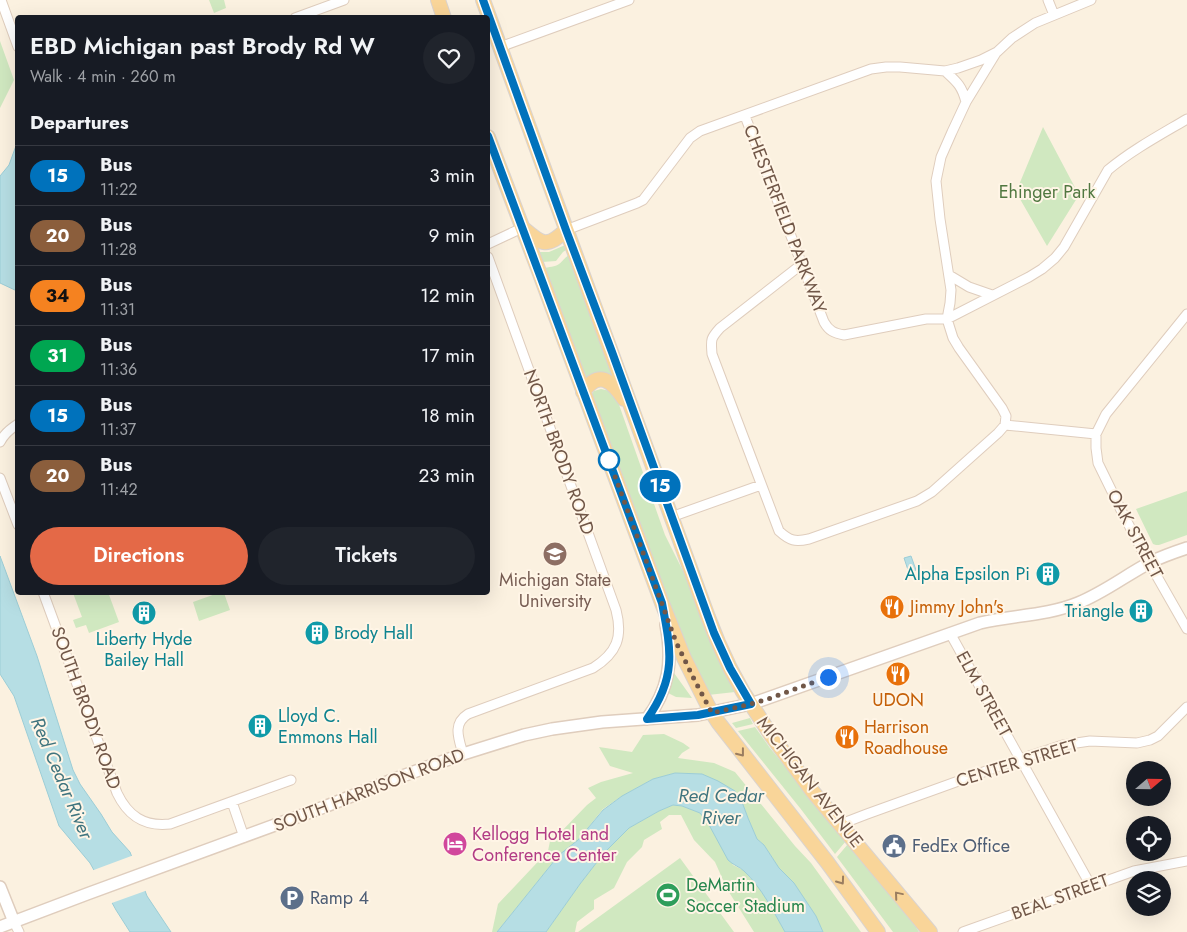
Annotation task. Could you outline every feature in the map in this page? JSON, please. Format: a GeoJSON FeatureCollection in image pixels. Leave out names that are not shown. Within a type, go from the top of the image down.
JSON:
{"type":"FeatureCollection","features":[{"type":"Feature","properties":{"kind":"main road"},"geometry":{"type":"LineString","coordinates":[[438,0],[443,15]]}},
{"type":"Feature","properties":{"kind":"main road","name":"MICHIGAN AVENUE"},"geometry":{"type":"LineString","coordinates":[[483,0],[488,15]]}},
{"type":"Feature","properties":{"kind":"main road","name":"MICHIGAN AVENUE"},"geometry":{"type":"LineString","coordinates":[[490,19],[671,517],[718,642],[733,675],[784,754],[930,932]]}},
{"type":"Feature","properties":{"kind":"main road","name":"MICHIGAN AVENUE"},"geometry":{"type":"LineString","coordinates":[[490,141],[684,658],[712,713],[725,732],[878,932]]}},
{"type":"Feature","properties":{"kind":"main road"},"geometry":{"type":"LineString","coordinates":[[522,228],[537,240],[547,243],[555,240],[566,230]]}},
{"type":"Feature","properties":{"kind":"main road"},"geometry":{"type":"LineString","coordinates":[[583,392],[593,382],[600,380],[610,382],[635,417]]}},
{"type":"Feature","properties":{"kind":"street"},"geometry":{"type":"LineString","coordinates":[[0,0],[15,39]]}},
{"type":"Feature","properties":{"kind":"street"},"geometry":{"type":"LineString","coordinates":[[303,15],[344,0]]}},
{"type":"Feature","properties":{"kind":"street"},"geometry":{"type":"LineString","coordinates":[[500,47],[629,0]]}},
{"type":"Feature","properties":{"kind":"street"},"geometry":{"type":"LineString","coordinates":[[1048,0],[1054,14]]}},
{"type":"Feature","properties":{"kind":"street"},"geometry":{"type":"LineString","coordinates":[[566,230],[637,204],[643,200],[690,138],[700,131],[871,69],[900,67],[945,71],[970,64],[997,52],[1034,23],[1091,0]]}},
{"type":"Feature","properties":{"kind":"street"},"geometry":{"type":"LineString","coordinates":[[802,264],[720,328],[714,334],[711,342],[712,354],[779,531],[786,538],[796,542],[925,497],[1000,432],[1005,425],[1006,416],[1002,408],[952,336],[947,318],[951,290],[936,181],[941,157],[966,102],[997,52]]}},
{"type":"Feature","properties":{"kind":"street"},"geometry":{"type":"LineString","coordinates":[[945,71],[963,91],[966,102]]}},
{"type":"Feature","properties":{"kind":"street","name":"CHESTERFIELD PARKWAY"},"geometry":{"type":"LineString","coordinates":[[744,116],[824,322],[828,329],[844,335],[926,319],[947,318],[1042,269],[1064,247],[1108,170],[1187,119]]}},
{"type":"Feature","properties":{"kind":"street"},"geometry":{"type":"LineString","coordinates":[[490,243],[522,228]]}},
{"type":"Feature","properties":{"kind":"street","name":"NORTH BRODY ROAD"},"geometry":{"type":"LineString","coordinates":[[463,754],[458,736],[458,728],[459,722],[463,717],[593,668],[609,656],[618,640],[620,630],[616,610],[490,263]]}},
{"type":"Feature","properties":{"kind":"street"},"geometry":{"type":"LineString","coordinates":[[949,276],[969,287],[992,295]]}},
{"type":"Feature","properties":{"kind":"street"},"geometry":{"type":"LineString","coordinates":[[1005,425],[1096,434],[1106,414],[1187,314]]}},
{"type":"Feature","properties":{"kind":"street"},"geometry":{"type":"LineString","coordinates":[[2,440],[9,430],[15,426]]}},
{"type":"Feature","properties":{"kind":"street","name":"OAK STREET"},"geometry":{"type":"LineString","coordinates":[[1096,434],[1098,463],[1149,563],[1187,629]]}},
{"type":"Feature","properties":{"kind":"street"},"geometry":{"type":"LineString","coordinates":[[0,478],[15,517]]}},
{"type":"Feature","properties":{"kind":"street"},"geometry":{"type":"LineString","coordinates":[[671,517],[762,485]]}},
{"type":"Feature","properties":{"kind":"street","name":"SOUTH HARRISON ROAD"},"geometry":{"type":"LineString","coordinates":[[0,927],[17,927],[87,894],[329,806],[463,754],[524,735],[552,729],[602,722],[712,713],[751,704],[950,633],[995,619],[1047,612],[1075,604],[1107,590],[1159,558],[1187,548]]}},
{"type":"Feature","properties":{"kind":"street","name":"SOUTH BRODY ROAD"},"geometry":{"type":"LineString","coordinates":[[44,595],[117,793],[129,812],[144,822],[153,825],[170,824],[232,802]]}},
{"type":"Feature","properties":{"kind":"street"},"geometry":{"type":"LineString","coordinates":[[647,719],[656,706],[668,675],[670,643],[662,603]]}},
{"type":"Feature","properties":{"kind":"street","name":"ELM STREET"},"geometry":{"type":"LineString","coordinates":[[950,633],[1091,886]]}},
{"type":"Feature","properties":{"kind":"street","name":"CENTER STREET"},"geometry":{"type":"LineString","coordinates":[[841,824],[1063,745],[1099,741],[1137,743],[1150,740],[1158,736],[1187,707]]}},
{"type":"Feature","properties":{"kind":"street"},"geometry":{"type":"LineString","coordinates":[[244,837],[232,802],[291,780]]}},
{"type":"Feature","properties":{"kind":"street","name":"BEAL STREET"},"geometry":{"type":"LineString","coordinates":[[963,932],[1144,868],[1187,860]]}},
{"type":"Feature","properties":{"kind":"street"},"geometry":{"type":"LineString","coordinates":[[0,887],[17,927]]}},
{"type":"Feature","properties":{"kind":"green space"},"geometry":{"type":"Polygon","coordinates":[[[209,0],[224,0],[226,8],[214,13],[209,0]]]}},
{"type":"Feature","properties":{"kind":"green space"},"geometry":{"type":"Polygon","coordinates":[[[0,41],[14,80],[0,108],[0,41]]]}},
{"type":"Feature","properties":{"kind":"green space","name":"Ehinger Park"},"geometry":{"type":"Polygon","coordinates":[[[1043,127],[1079,195],[1047,246],[1016,192],[1043,127]]]}},
{"type":"Feature","properties":{"kind":"green space"},"geometry":{"type":"Polygon","coordinates":[[[564,246],[566,250],[556,261],[542,262],[540,252],[549,252],[564,246]]]}},
{"type":"Feature","properties":{"kind":"green space"},"geometry":{"type":"Polygon","coordinates":[[[569,255],[611,375],[596,374],[585,378],[543,268],[557,265],[569,255]]]}},
{"type":"Feature","properties":{"kind":"green space"},"geometry":{"type":"Polygon","coordinates":[[[601,389],[610,391],[617,399],[665,535],[686,577],[701,619],[735,692],[708,695],[689,657],[592,394],[594,391],[601,389]]]}},
{"type":"Feature","properties":{"kind":"green space"},"geometry":{"type":"Polygon","coordinates":[[[1187,491],[1187,535],[1159,545],[1153,544],[1136,509],[1187,491]]]}},
{"type":"Feature","properties":{"kind":"green space"},"geometry":{"type":"Polygon","coordinates":[[[74,595],[109,595],[119,622],[89,633],[86,625],[76,628],[73,620],[82,617],[74,595]]]}},
{"type":"Feature","properties":{"kind":"green space"},"geometry":{"type":"Polygon","coordinates":[[[213,595],[225,595],[230,610],[199,621],[193,602],[213,595]]]}},
{"type":"Feature","properties":{"kind":"green space"},"geometry":{"type":"Polygon","coordinates":[[[673,673],[692,698],[676,697],[668,693],[673,673]]]}},
{"type":"Feature","properties":{"kind":"green space"},"geometry":{"type":"Polygon","coordinates":[[[750,718],[753,724],[736,728],[732,723],[750,718]]]}},
{"type":"Feature","properties":{"kind":"green space"},"geometry":{"type":"Polygon","coordinates":[[[755,727],[846,841],[835,854],[738,731],[755,727]]]}},
{"type":"Feature","properties":{"kind":"green space"},"geometry":{"type":"Polygon","coordinates":[[[664,734],[690,748],[678,758],[714,763],[735,772],[811,863],[861,932],[823,932],[816,916],[794,883],[779,868],[764,845],[757,839],[742,802],[702,774],[675,773],[653,779],[603,809],[578,840],[559,855],[497,932],[492,932],[498,904],[548,851],[550,841],[557,838],[587,805],[596,798],[588,788],[601,782],[633,773],[610,766],[599,747],[632,752],[643,735],[664,734]]]}},
{"type":"Feature","properties":{"kind":"green space"},"geometry":{"type":"Polygon","coordinates":[[[673,805],[682,806],[700,813],[733,865],[743,870],[761,890],[785,932],[754,932],[727,889],[715,862],[694,840],[681,815],[669,815],[660,822],[662,829],[644,840],[642,847],[627,862],[614,888],[594,900],[594,909],[577,922],[575,932],[546,932],[604,853],[629,828],[673,805]]]}},
{"type":"Feature","properties":{"kind":"green space"},"geometry":{"type":"Polygon","coordinates":[[[848,844],[919,932],[893,932],[837,857],[848,844]]]}},
{"type":"Feature","properties":{"kind":"green space","name":"DeMartin Soccer Stadium"},"geometry":{"type":"Polygon","coordinates":[[[680,858],[734,932],[578,932],[680,858]]]}},
{"type":"Feature","properties":{"kind":"water"},"geometry":{"type":"Polygon","coordinates":[[[15,148],[15,290],[0,283],[0,176],[9,165],[15,148]]]}},
{"type":"Feature","properties":{"kind":"water","name":"Red Cedar River"},"geometry":{"type":"Polygon","coordinates":[[[0,556],[37,656],[73,770],[80,784],[112,832],[130,852],[147,896],[171,932],[130,932],[90,863],[59,826],[14,696],[0,674],[0,556]]]}},
{"type":"Feature","properties":{"kind":"water"},"geometry":{"type":"Polygon","coordinates":[[[911,556],[916,570],[909,573],[904,558],[911,556]]]}},
{"type":"Feature","properties":{"kind":"water","name":"Red Cedar River"},"geometry":{"type":"Polygon","coordinates":[[[675,773],[702,774],[735,791],[742,802],[757,839],[764,845],[779,868],[794,883],[816,916],[823,932],[785,932],[756,885],[741,868],[728,860],[708,823],[700,813],[682,806],[673,805],[629,828],[604,853],[546,932],[497,932],[559,855],[578,840],[603,810],[622,796],[653,779],[675,773]]]}},
{"type":"Feature","properties":{"kind":"pier"},"geometry":{"type":"Polygon","coordinates":[[[134,855],[148,890],[109,904],[91,871],[134,855]]]}},
{"type":"Feature","properties":{"kind":"bus line","name":"15"},"geometry":{"type":"LineString","coordinates":[[483,0],[488,15]]}},
{"type":"Feature","properties":{"kind":"bus line","name":"15"},"geometry":{"type":"LineString","coordinates":[[490,19],[714,633],[722,653],[751,704],[712,713],[647,719],[658,702],[668,675],[670,643],[662,603],[490,141]]}},
{"type":"Feature","properties":{"kind":"place","name":"Michigan State University"},"geometry":{"type":"Point","coordinates":[555,554]}},
{"type":"Feature","properties":{"kind":"place","name":"Alpha Epsilon Pi"},"geometry":{"type":"Point","coordinates":[1048,574]}},
{"type":"Feature","properties":{"kind":"place","name":"Jimmy John's"},"geometry":{"type":"Point","coordinates":[892,607]}},
{"type":"Feature","properties":{"kind":"place","name":"Triangle"},"geometry":{"type":"Point","coordinates":[1141,611]}},
{"type":"Feature","properties":{"kind":"place","name":"Liberty Hyde Bailey Hall"},"geometry":{"type":"Point","coordinates":[144,613]}},
{"type":"Feature","properties":{"kind":"place","name":"Brody Hall"},"geometry":{"type":"Point","coordinates":[317,633]}},
{"type":"Feature","properties":{"kind":"place","name":"UDON"},"geometry":{"type":"Point","coordinates":[898,674]}},
{"type":"Feature","properties":{"kind":"place","name":"Lloyd C. Emmons Hall"},"geometry":{"type":"Point","coordinates":[260,726]}},
{"type":"Feature","properties":{"kind":"place","name":"Harrison Roadhouse"},"geometry":{"type":"Point","coordinates":[847,737]}},
{"type":"Feature","properties":{"kind":"place","name":"Kellogg Hotel and Conference Center"},"geometry":{"type":"Point","coordinates":[455,844]}},
{"type":"Feature","properties":{"kind":"place","name":"FedEx Office"},"geometry":{"type":"Point","coordinates":[894,846]}},
{"type":"Feature","properties":{"kind":"place","name":"DeMartin Soccer Stadium"},"geometry":{"type":"Point","coordinates":[668,895]}},
{"type":"Feature","properties":{"kind":"place","name":"Ramp 4"},"geometry":{"type":"Point","coordinates":[292,898]}},
{"type":"Feature","properties":{"kind":"route"},"geometry":{"type":"LineString","coordinates":[[609,460],[676,642],[712,713],[768,699],[828,677]]}}]}
